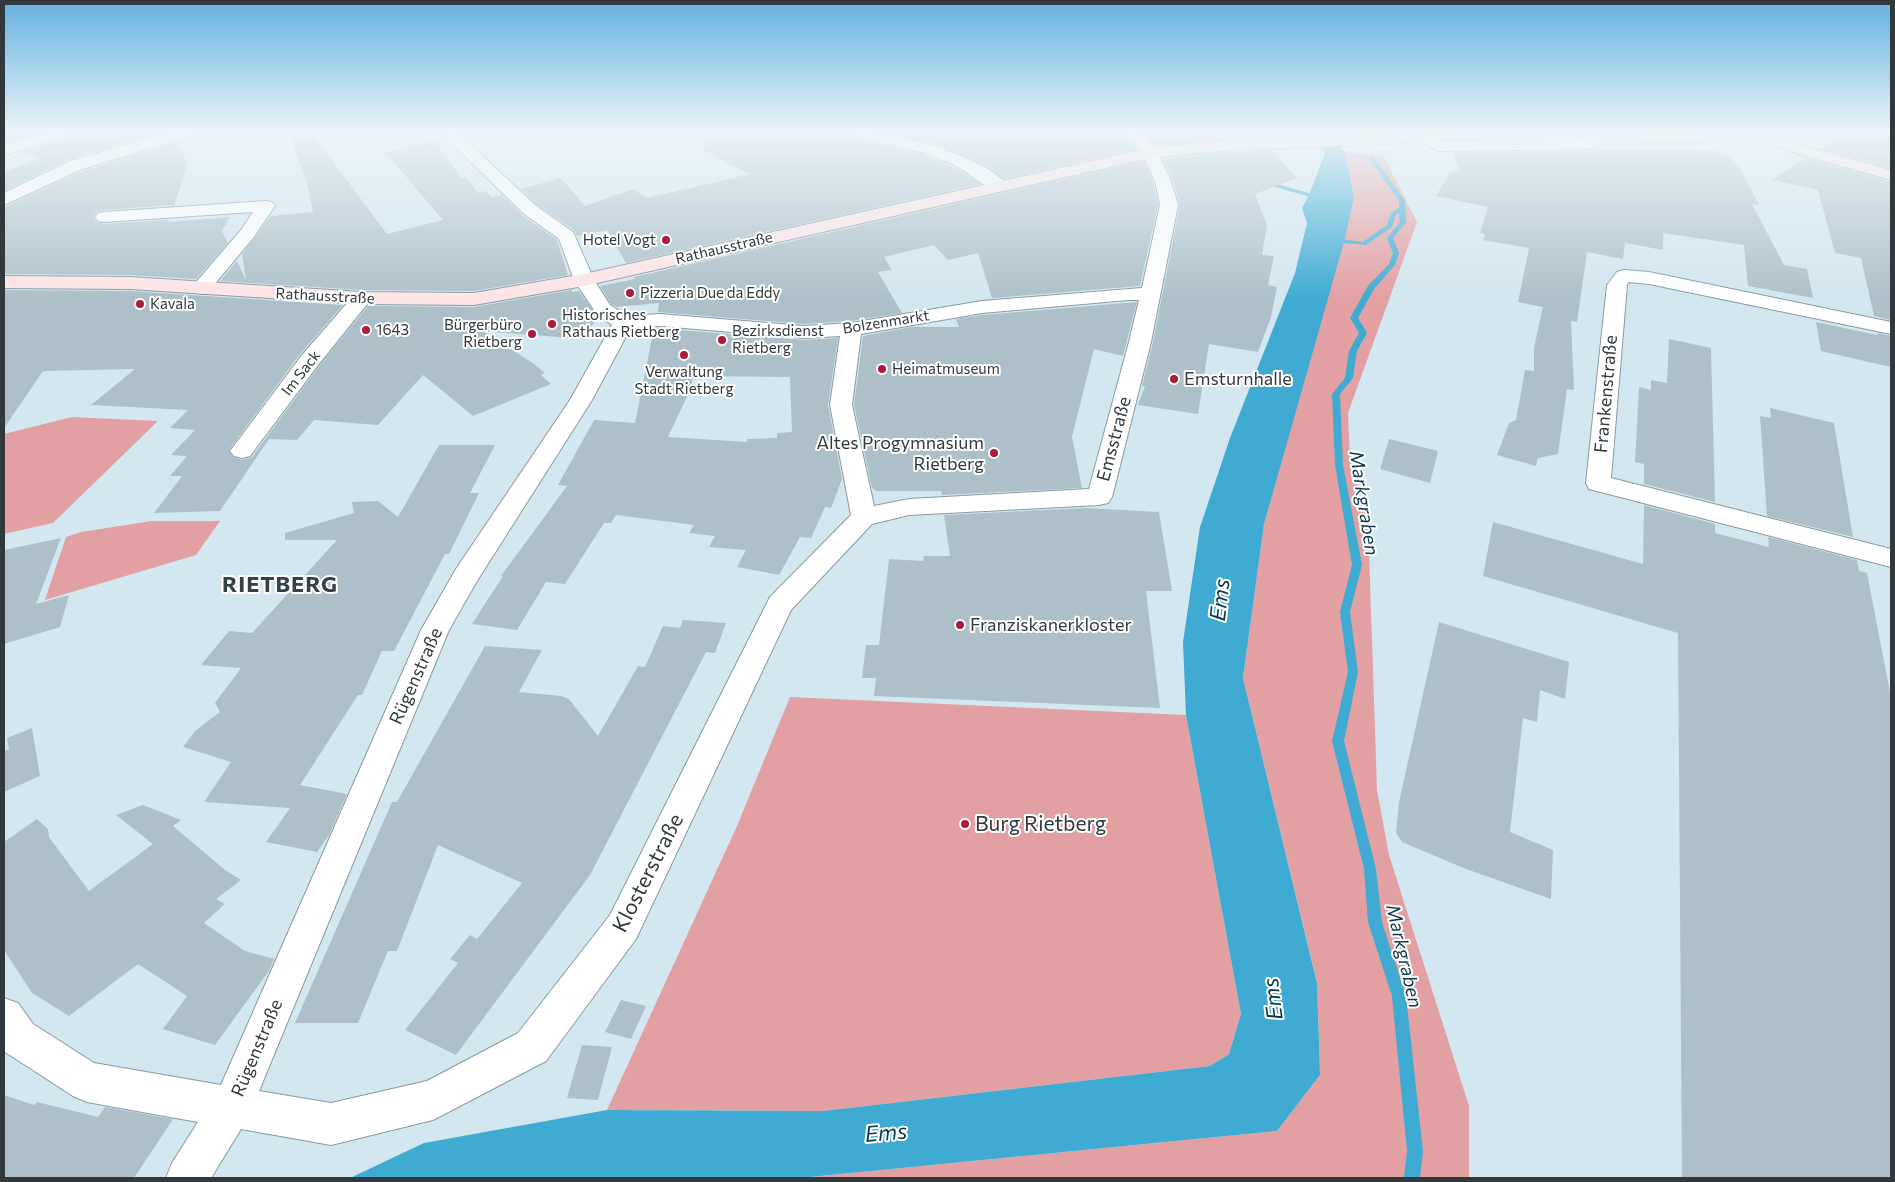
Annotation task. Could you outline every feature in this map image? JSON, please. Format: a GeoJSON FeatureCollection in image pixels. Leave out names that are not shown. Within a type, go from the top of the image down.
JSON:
{"type":"FeatureCollection","features":[{"type":"Feature","properties":{"kind":"street"},"geometry":{"type":"LineString","coordinates":[[4,200],[30,187]]}},
{"type":"Feature","properties":{"kind":"street"},"geometry":{"type":"LineString","coordinates":[[506,187],[529,209],[567,236],[584,280],[603,309],[623,323]]}},
{"type":"Feature","properties":{"kind":"street","name":"Rathausstraße"},"geometry":{"type":"LineString","coordinates":[[4,282],[130,283],[362,298],[474,299],[584,280],[994,187]]}},
{"type":"Feature","properties":{"kind":"street","name":"Emsstraße"},"geometry":{"type":"LineString","coordinates":[[864,517],[908,507],[1099,497],[1140,342],[1169,205],[1165,187]]}},
{"type":"Feature","properties":{"kind":"street"},"geometry":{"type":"LineString","coordinates":[[104,217],[266,206],[247,234],[201,288]]}},
{"type":"Feature","properties":{"kind":"street","name":"Frankenstraße"},"geometry":{"type":"LineString","coordinates":[[1891,328],[1650,278],[1624,276],[1617,285],[1598,483],[1891,558]]}},
{"type":"Feature","properties":{"kind":"street","name":"Bolzenmarkt"},"geometry":{"type":"LineString","coordinates":[[623,323],[660,320],[804,332],[851,329],[982,307],[1128,294],[1150,294]]}},
{"type":"Feature","properties":{"kind":"street","name":"Im Sack"},"geometry":{"type":"LineString","coordinates":[[242,451],[310,360],[362,298]]}},
{"type":"Feature","properties":{"kind":"street","name":"Rügenstraße"},"geometry":{"type":"LineString","coordinates":[[232,1106],[434,630],[466,576],[581,400],[623,323]]}},
{"type":"Feature","properties":{"kind":"street"},"geometry":{"type":"LineString","coordinates":[[851,329],[841,405],[864,517]]}},
{"type":"Feature","properties":{"kind":"street","name":"Klosterstraße"},"geometry":{"type":"LineString","coordinates":[[4,1017],[19,1038],[87,1082],[331,1124],[433,1100],[532,1047],[623,927],[780,604],[864,517]]}},
{"type":"Feature","properties":{"kind":"street"},"geometry":{"type":"LineString","coordinates":[[187,1178],[232,1106]]}},
{"type":"Feature","properties":{"kind":"shaded area"},"geometry":{"type":"Polygon","coordinates":[[[1352,187],[1399,187],[1417,222],[1348,413],[1350,461],[1368,521],[1377,790],[1389,855],[1469,1106],[1469,1178],[800,1178],[1277,1131],[1320,1075],[1317,982],[1243,678],[1264,524],[1354,197],[1352,187]]]}},
{"type":"Feature","properties":{"kind":"shaded area"},"geometry":{"type":"Polygon","coordinates":[[[72,417],[158,421],[53,523],[4,534],[4,434],[72,417]]]}},
{"type":"Feature","properties":{"kind":"shaded area"},"geometry":{"type":"Polygon","coordinates":[[[152,521],[220,521],[196,555],[45,600],[66,537],[81,532],[152,521]]]}},
{"type":"Feature","properties":{"kind":"shaded area"},"geometry":{"type":"Polygon","coordinates":[[[790,697],[1186,715],[1241,1014],[1229,1054],[1210,1066],[823,1111],[607,1110],[737,826],[790,697]]]}},
{"type":"Feature","properties":{"kind":"water","name":"Ems"},"geometry":{"type":"Polygon","coordinates":[[[1312,187],[1352,187],[1354,197],[1344,242],[1264,524],[1243,678],[1317,983],[1320,1075],[1277,1131],[800,1178],[350,1178],[424,1143],[607,1110],[823,1111],[1210,1066],[1229,1054],[1241,1014],[1186,715],[1183,642],[1200,527],[1230,438],[1295,273],[1307,223],[1302,208],[1312,187]]]}},
{"type":"Feature","properties":{"kind":"building"},"geometry":{"type":"Polygon","coordinates":[[[48,187],[180,187],[174,205],[104,210],[96,212],[93,217],[96,222],[104,224],[169,220],[168,222],[230,217],[222,231],[228,243],[196,279],[130,275],[4,274],[4,207],[48,187]]]}},
{"type":"Feature","properties":{"kind":"building"},"geometry":{"type":"Polygon","coordinates":[[[308,187],[352,187],[387,234],[443,220],[415,187],[474,187],[478,193],[486,191],[492,197],[502,195],[522,215],[557,240],[568,275],[474,291],[362,290],[220,281],[237,261],[246,280],[242,254],[271,216],[313,212],[308,187]]]}},
{"type":"Feature","properties":{"kind":"building"},"geometry":{"type":"Polygon","coordinates":[[[528,187],[569,187],[585,206],[633,189],[647,198],[694,187],[966,187],[626,263],[607,230],[577,236],[574,230],[536,204],[521,189],[528,187]]]}},
{"type":"Feature","properties":{"kind":"building"},"geometry":{"type":"Polygon","coordinates":[[[1029,187],[1154,187],[1158,205],[1140,286],[992,298],[978,253],[948,260],[934,245],[884,257],[892,270],[878,272],[902,313],[851,321],[804,324],[658,312],[659,303],[617,307],[611,304],[600,286],[635,279],[634,277],[1029,187]]]}},
{"type":"Feature","properties":{"kind":"building"},"geometry":{"type":"Polygon","coordinates":[[[1175,187],[1273,187],[1255,194],[1267,225],[1262,255],[1274,256],[1268,285],[1277,287],[1271,317],[1258,352],[1209,344],[1198,414],[1138,405],[1145,386],[1142,386],[1153,342],[1180,205],[1175,187]]]}},
{"type":"Feature","properties":{"kind":"building"},"geometry":{"type":"Polygon","coordinates":[[[1441,187],[1750,187],[1759,205],[1752,204],[1784,265],[1807,269],[1813,298],[1748,286],[1744,245],[1663,233],[1663,250],[1625,243],[1623,259],[1587,252],[1577,322],[1571,321],[1574,390],[1567,389],[1558,454],[1538,458],[1536,466],[1497,455],[1509,423],[1516,420],[1525,370],[1534,371],[1534,348],[1543,307],[1518,302],[1529,248],[1483,240],[1485,234],[1480,233],[1488,207],[1436,196],[1441,187]]]}},
{"type":"Feature","properties":{"kind":"building"},"geometry":{"type":"Polygon","coordinates":[[[1805,187],[1891,187],[1891,320],[1874,316],[1861,258],[1835,253],[1818,190],[1805,187]]]}},
{"type":"Feature","properties":{"kind":"building"},"geometry":{"type":"Polygon","coordinates":[[[4,290],[130,291],[343,305],[300,354],[229,450],[233,457],[242,460],[252,457],[319,366],[368,306],[474,307],[572,290],[572,292],[579,291],[598,317],[583,339],[483,331],[534,364],[545,373],[541,375],[551,384],[473,416],[423,375],[378,425],[314,420],[297,440],[269,439],[220,511],[154,513],[182,476],[170,476],[187,456],[171,455],[195,430],[170,428],[188,410],[91,405],[135,369],[43,371],[4,428],[4,290]]]}},
{"type":"Feature","properties":{"kind":"building"},"geometry":{"type":"Polygon","coordinates":[[[1137,302],[1123,356],[1094,349],[1072,437],[1082,488],[942,495],[941,491],[877,491],[872,488],[854,405],[863,336],[911,327],[959,327],[956,319],[982,315],[1137,302]]]}},
{"type":"Feature","properties":{"kind":"building"},"geometry":{"type":"Polygon","coordinates":[[[1816,322],[1877,335],[1877,333],[1891,336],[1891,367],[1821,351],[1816,322]]]}},
{"type":"Feature","properties":{"kind":"building"},"geometry":{"type":"Polygon","coordinates":[[[654,328],[804,340],[838,338],[828,405],[842,479],[831,508],[825,507],[811,538],[800,537],[779,575],[737,567],[746,550],[709,547],[715,536],[689,533],[694,525],[616,515],[611,523],[604,523],[565,584],[546,582],[517,630],[472,624],[503,576],[501,576],[567,486],[558,485],[594,420],[635,423],[654,328]],[[693,376],[691,388],[668,437],[747,442],[747,439],[777,438],[777,433],[792,432],[790,377],[693,376]]]}},
{"type":"Feature","properties":{"kind":"building"},"geometry":{"type":"Polygon","coordinates":[[[1669,339],[1711,348],[1715,502],[1644,484],[1644,464],[1635,462],[1639,387],[1651,390],[1651,380],[1667,383],[1669,339]]]}},
{"type":"Feature","properties":{"kind":"building"},"geometry":{"type":"Polygon","coordinates":[[[1770,408],[1834,423],[1853,537],[1767,516],[1760,416],[1771,418],[1770,408]]]}},
{"type":"Feature","properties":{"kind":"building"},"geometry":{"type":"Polygon","coordinates":[[[1389,439],[1438,451],[1430,483],[1380,469],[1389,439]]]}},
{"type":"Feature","properties":{"kind":"building"},"geometry":{"type":"Polygon","coordinates":[[[439,445],[495,445],[470,493],[479,493],[449,554],[445,554],[394,651],[382,651],[362,695],[358,695],[300,785],[347,794],[329,835],[317,852],[266,842],[290,808],[204,802],[231,762],[183,747],[195,731],[220,712],[215,703],[241,668],[201,665],[229,631],[252,633],[337,540],[285,540],[285,533],[354,513],[352,502],[378,501],[398,517],[439,445]]]}},
{"type":"Feature","properties":{"kind":"building"},"geometry":{"type":"Polygon","coordinates":[[[1644,505],[1715,524],[1715,533],[1769,547],[1768,537],[1857,560],[1859,571],[1867,573],[1891,698],[1891,1178],[1682,1178],[1678,633],[1483,576],[1493,522],[1643,564],[1644,505]]]}},
{"type":"Feature","properties":{"kind":"building"},"geometry":{"type":"Polygon","coordinates":[[[1085,508],[1159,512],[1172,591],[1146,591],[1160,708],[874,696],[876,678],[862,678],[866,645],[879,645],[889,559],[923,561],[924,556],[950,556],[944,515],[1085,508]]]}},
{"type":"Feature","properties":{"kind":"building"},"geometry":{"type":"Polygon","coordinates":[[[61,538],[36,604],[69,595],[60,627],[4,644],[4,550],[61,538]]]}},
{"type":"Feature","properties":{"kind":"building"},"geometry":{"type":"Polygon","coordinates":[[[683,620],[726,623],[715,653],[706,652],[590,875],[456,1055],[405,1030],[458,963],[450,959],[470,935],[477,939],[522,883],[438,845],[397,951],[388,951],[358,1023],[295,1023],[392,802],[397,802],[485,646],[542,650],[519,692],[561,696],[569,699],[598,736],[638,666],[645,667],[663,626],[680,628],[683,620]]]}},
{"type":"Feature","properties":{"kind":"building"},"geometry":{"type":"Polygon","coordinates":[[[1439,622],[1569,662],[1565,699],[1540,690],[1537,722],[1523,718],[1510,832],[1553,850],[1551,899],[1466,869],[1402,842],[1396,833],[1399,802],[1439,622]]]}},
{"type":"Feature","properties":{"kind":"building"},"geometry":{"type":"Polygon","coordinates":[[[32,728],[40,776],[4,792],[4,751],[9,749],[7,738],[32,728]]]}},
{"type":"Feature","properties":{"kind":"building"},"geometry":{"type":"Polygon","coordinates":[[[143,805],[181,820],[173,826],[225,870],[241,880],[216,899],[225,904],[204,923],[245,951],[274,959],[269,971],[215,1045],[163,1029],[187,996],[138,964],[69,1016],[32,993],[4,950],[4,842],[37,819],[48,829],[49,837],[89,891],[153,844],[116,815],[143,805]]]}},
{"type":"Feature","properties":{"kind":"building"},"geometry":{"type":"Polygon","coordinates":[[[621,1000],[646,1006],[631,1039],[605,1032],[621,1000]]]}},
{"type":"Feature","properties":{"kind":"building"},"geometry":{"type":"Polygon","coordinates":[[[582,1045],[612,1047],[598,1100],[567,1098],[582,1045]]]}},
{"type":"Feature","properties":{"kind":"building"},"geometry":{"type":"Polygon","coordinates":[[[4,1095],[34,1105],[37,1102],[98,1117],[105,1107],[173,1119],[134,1178],[4,1178],[4,1095]]]}},
{"type":"Feature","properties":{"kind":"waterway"},"geometry":{"type":"LineString","coordinates":[[1282,187],[1321,198]]}},
{"type":"Feature","properties":{"kind":"waterway","name":"Markgraben"},"geometry":{"type":"LineString","coordinates":[[1392,187],[1402,201],[1403,222],[1390,238],[1396,253],[1392,265],[1371,288],[1354,318],[1363,333],[1353,351],[1349,378],[1336,394],[1339,465],[1357,565],[1345,612],[1353,672],[1338,741],[1370,869],[1375,922],[1399,996],[1415,1151],[1412,1178]]}},
{"type":"Feature","properties":{"kind":"waterway"},"geometry":{"type":"LineString","coordinates":[[1333,240],[1364,244],[1390,226],[1393,214],[1402,209]]}},
{"type":"Feature","properties":{"kind":"place","name":"Hotel Vogt"},"geometry":{"type":"Point","coordinates":[666,240]}},
{"type":"Feature","properties":{"kind":"place","name":"Pizzeria Due da Eddy"},"geometry":{"type":"Point","coordinates":[630,293]}},
{"type":"Feature","properties":{"kind":"place","name":"Kavala"},"geometry":{"type":"Point","coordinates":[140,304]}},
{"type":"Feature","properties":{"kind":"place","name":"Historisches Rathaus Rietberg"},"geometry":{"type":"Point","coordinates":[552,324]}},
{"type":"Feature","properties":{"kind":"place","name":"1643"},"geometry":{"type":"Point","coordinates":[366,330]}},
{"type":"Feature","properties":{"kind":"place","name":"Bürgerbüro Rietberg"},"geometry":{"type":"Point","coordinates":[532,334]}},
{"type":"Feature","properties":{"kind":"place","name":"Bezirksdienst Rietberg"},"geometry":{"type":"Point","coordinates":[722,340]}},
{"type":"Feature","properties":{"kind":"place","name":"Verwaltung Stadt Rietberg"},"geometry":{"type":"Point","coordinates":[684,355]}},
{"type":"Feature","properties":{"kind":"place","name":"Heimatmuseum"},"geometry":{"type":"Point","coordinates":[882,369]}},
{"type":"Feature","properties":{"kind":"place","name":"Emsturnhalle"},"geometry":{"type":"Point","coordinates":[1174,379]}},
{"type":"Feature","properties":{"kind":"place","name":"Altes Progymnasium Rietberg"},"geometry":{"type":"Point","coordinates":[994,453]}},
{"type":"Feature","properties":{"kind":"place","name":"Franziskanerkloster"},"geometry":{"type":"Point","coordinates":[960,625]}},
{"type":"Feature","properties":{"kind":"place","name":"Burg Rietberg"},"geometry":{"type":"Point","coordinates":[965,824]}},
{"type":"Feature","properties":{"kind":"district","name":"RIETBERG"},"geometry":{"type":"Point","coordinates":[280,585]}}]}
